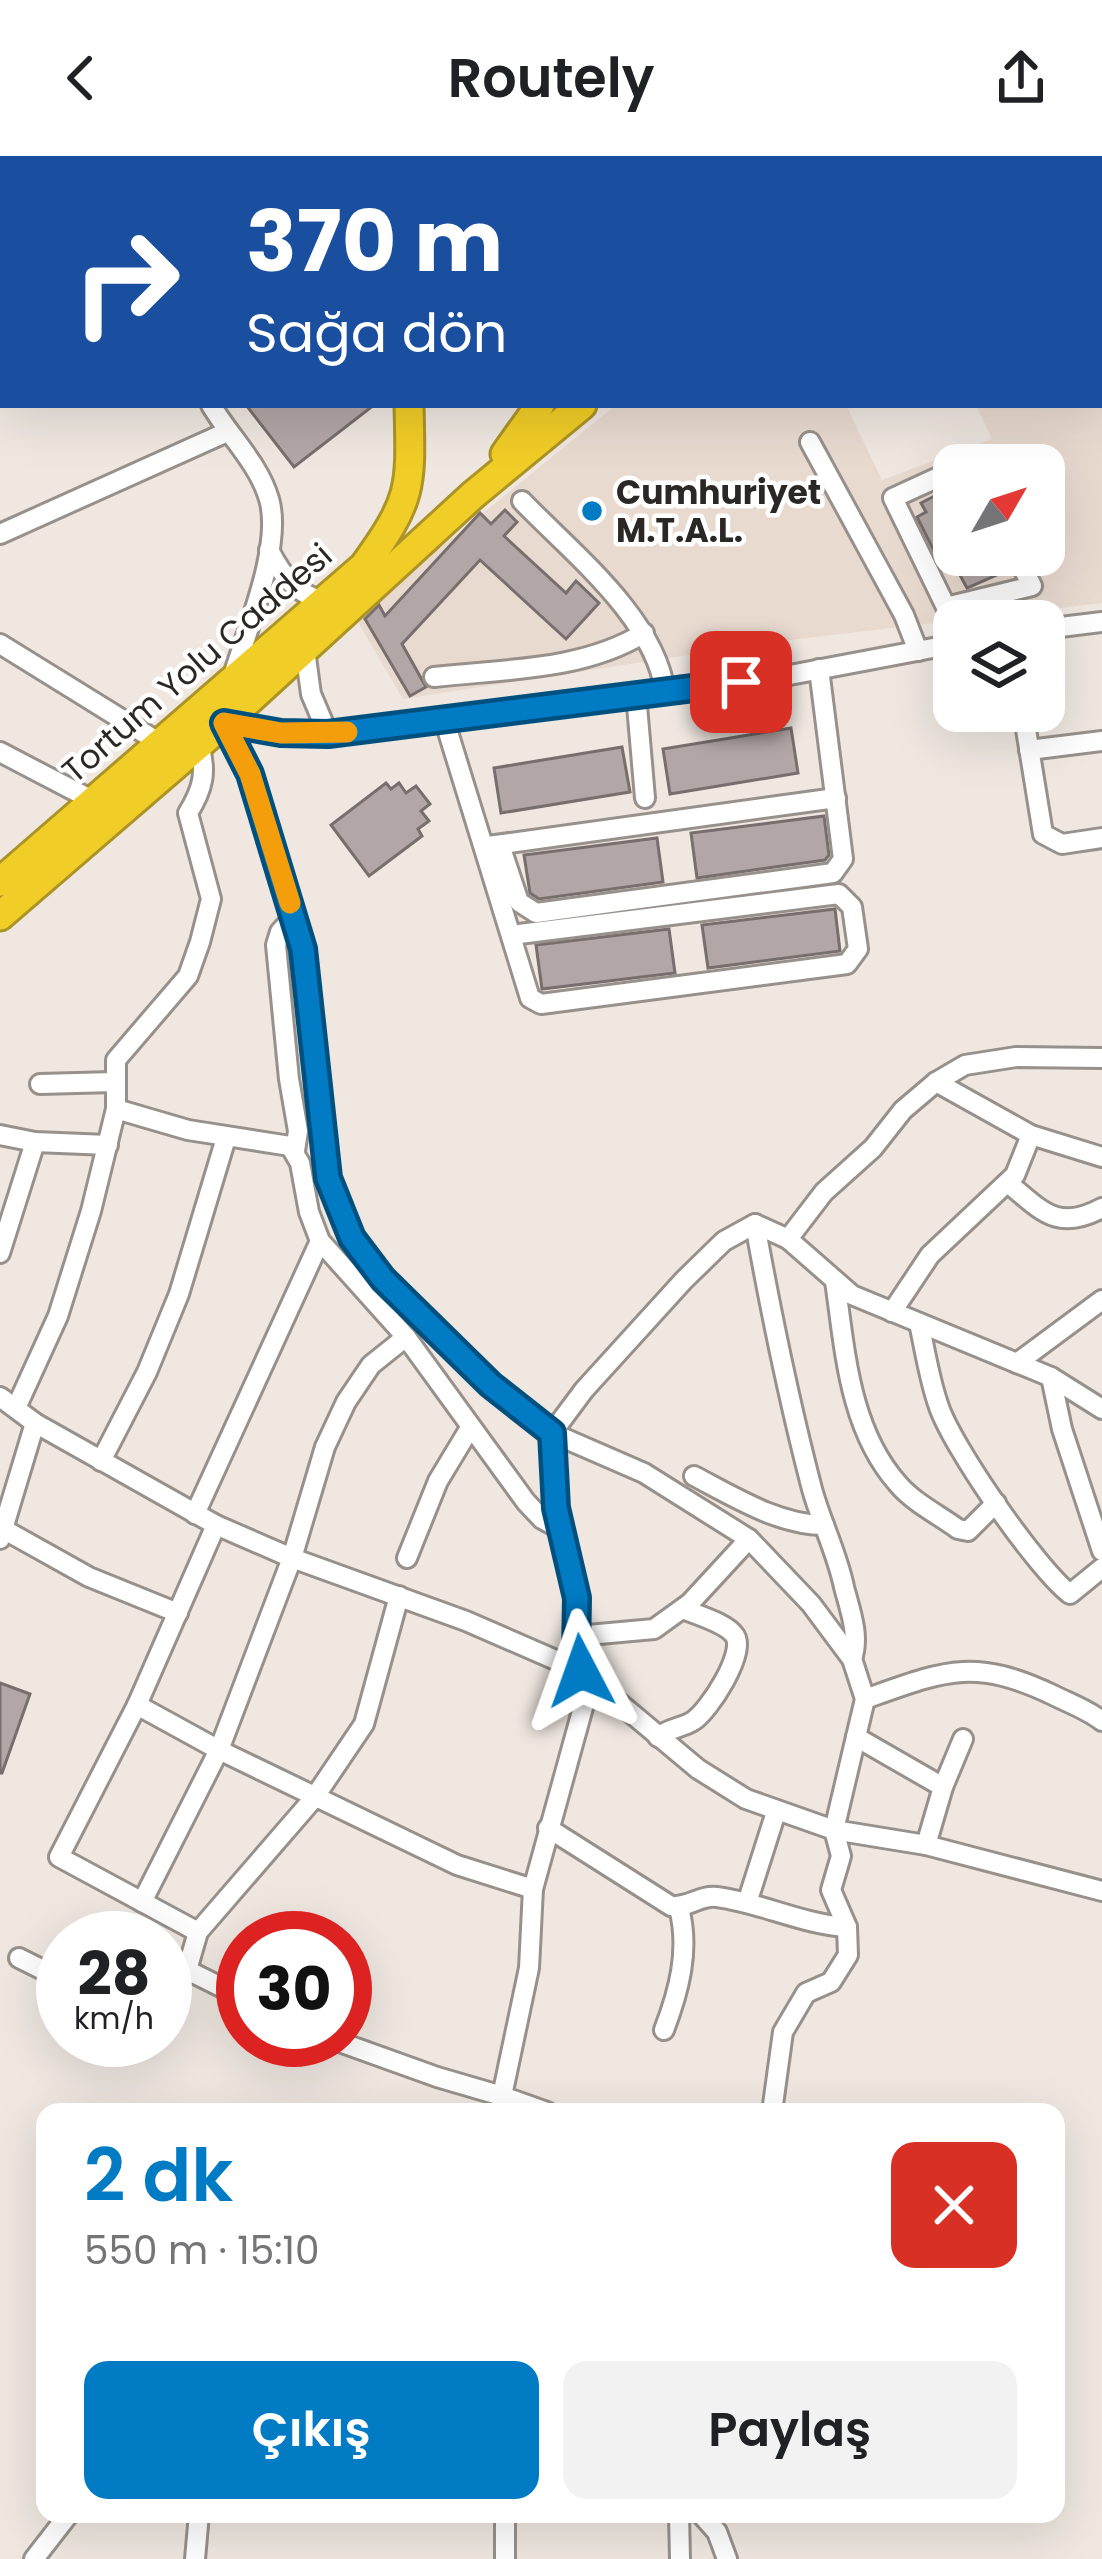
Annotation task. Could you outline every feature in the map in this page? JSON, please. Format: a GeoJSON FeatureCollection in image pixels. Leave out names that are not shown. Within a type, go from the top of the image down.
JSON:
{"type":"FeatureCollection","features":[{"type":"Feature","properties":{"kind":"highway","name":"Tortum Yolu Caddesi"},"geometry":{"type":"LineString","coordinates":[[0,882],[364,566],[397,521],[411,482],[410,408]]}},
{"type":"Feature","properties":{"kind":"highway","name":"Tortum Yolu Caddesi"},"geometry":{"type":"LineString","coordinates":[[472,495],[538,408]]}},
{"type":"Feature","properties":{"kind":"highway","name":"Tortum Yolu Caddesi"},"geometry":{"type":"LineString","coordinates":[[0,916],[224,723],[472,495],[578,408]]}},
{"type":"Feature","properties":{"kind":"street"},"geometry":{"type":"LineString","coordinates":[[213,408],[255,467],[274,526],[230,684]]}},
{"type":"Feature","properties":{"kind":"street"},"geometry":{"type":"LineString","coordinates":[[0,534],[227,432]]}},
{"type":"Feature","properties":{"kind":"street"},"geometry":{"type":"LineString","coordinates":[[810,442],[915,636],[918,651]]}},
{"type":"Feature","properties":{"kind":"street"},"geometry":{"type":"LineString","coordinates":[[933,480],[893,498],[946,607],[1032,586],[1027,576]]}},
{"type":"Feature","properties":{"kind":"street"},"geometry":{"type":"LineString","coordinates":[[522,501],[644,633],[659,662],[665,691]]}},
{"type":"Feature","properties":{"kind":"street"},"geometry":{"type":"LineString","coordinates":[[269,550],[288,582],[308,597],[325,602]]}},
{"type":"Feature","properties":{"kind":"street"},"geometry":{"type":"LineString","coordinates":[[887,583],[926,567]]}},
{"type":"Feature","properties":{"kind":"street"},"geometry":{"type":"LineString","coordinates":[[1065,626],[1102,622]]}},
{"type":"Feature","properties":{"kind":"street"},"geometry":{"type":"LineString","coordinates":[[434,677],[585,659],[644,633]]}},
{"type":"Feature","properties":{"kind":"street"},"geometry":{"type":"LineString","coordinates":[[0,644],[160,743]]}},
{"type":"Feature","properties":{"kind":"street"},"geometry":{"type":"LineString","coordinates":[[224,723],[281,733],[328,734],[665,691],[933,648]]}},
{"type":"Feature","properties":{"kind":"street"},"geometry":{"type":"LineString","coordinates":[[304,650],[311,694],[328,734]]}},
{"type":"Feature","properties":{"kind":"street"},"geometry":{"type":"LineString","coordinates":[[444,719],[492,846],[519,902],[536,914],[829,875],[843,859],[819,669]]}},
{"type":"Feature","properties":{"kind":"street"},"geometry":{"type":"LineString","coordinates":[[636,694],[645,798]]}},
{"type":"Feature","properties":{"kind":"street"},"geometry":{"type":"LineString","coordinates":[[224,723],[250,774],[303,949],[328,1178],[352,1238],[383,1279],[491,1385],[552,1433],[644,1473],[748,1539],[812,1604],[852,1660],[865,1699],[834,1830],[841,1856],[832,1890],[847,1928],[848,1955],[831,1982],[806,1993],[783,2032],[773,2103]]}},
{"type":"Feature","properties":{"kind":"street"},"geometry":{"type":"LineString","coordinates":[[1026,732],[1043,834],[1062,844],[1102,838]]}},
{"type":"Feature","properties":{"kind":"street"},"geometry":{"type":"LineString","coordinates":[[1029,751],[1102,741]]}},
{"type":"Feature","properties":{"kind":"street"},"geometry":{"type":"LineString","coordinates":[[199,745],[205,765],[201,791],[188,812],[211,899],[188,976],[116,1060],[116,1109],[108,1145],[58,1316],[8,1402],[35,1423],[215,1525],[581,1671],[658,1737],[730,1789],[776,1812],[834,1830],[926,1845],[1102,1891]]}},
{"type":"Feature","properties":{"kind":"street"},"geometry":{"type":"LineString","coordinates":[[0,752],[92,800]]}},
{"type":"Feature","properties":{"kind":"street"},"geometry":{"type":"LineString","coordinates":[[492,846],[836,798]]}},
{"type":"Feature","properties":{"kind":"street"},"geometry":{"type":"LineString","coordinates":[[492,846],[511,935],[530,998],[542,1004],[847,964],[858,949],[852,907],[838,894],[511,935]]}},
{"type":"Feature","properties":{"kind":"street"},"geometry":{"type":"LineString","coordinates":[[295,917],[280,932],[276,945],[298,1131],[295,1151],[320,1241],[406,1336],[526,1502],[560,1529]]}},
{"type":"Feature","properties":{"kind":"street"},"geometry":{"type":"LineString","coordinates":[[788,1239],[824,1192],[873,1148],[903,1110],[965,1065],[999,1059],[1102,1058]]}},
{"type":"Feature","properties":{"kind":"street"},"geometry":{"type":"LineString","coordinates":[[40,1084],[114,1082]]}},
{"type":"Feature","properties":{"kind":"street"},"geometry":{"type":"LineString","coordinates":[[936,1082],[1031,1136],[1102,1157]]}},
{"type":"Feature","properties":{"kind":"street"},"geometry":{"type":"LineString","coordinates":[[116,1109],[226,1138],[283,1142],[295,1151]]}},
{"type":"Feature","properties":{"kind":"street"},"geometry":{"type":"LineString","coordinates":[[0,1135],[35,1142],[108,1145]]}},
{"type":"Feature","properties":{"kind":"street"},"geometry":{"type":"LineString","coordinates":[[892,1312],[930,1255],[1008,1183],[1031,1136]]}},
{"type":"Feature","properties":{"kind":"street"},"geometry":{"type":"LineString","coordinates":[[101,1461],[147,1372],[179,1294],[226,1138]]}},
{"type":"Feature","properties":{"kind":"street"},"geometry":{"type":"LineString","coordinates":[[0,1253],[35,1142]]}},
{"type":"Feature","properties":{"kind":"street"},"geometry":{"type":"LineString","coordinates":[[1008,1183],[1051,1217],[1084,1218],[1102,1208]]}},
{"type":"Feature","properties":{"kind":"street"},"geometry":{"type":"LineString","coordinates":[[502,2096],[529,1968],[533,1888],[587,1693],[577,1636],[577,1598],[560,1529],[552,1433],[584,1390],[684,1280],[724,1241],[755,1224]]}},
{"type":"Feature","properties":{"kind":"street"},"geometry":{"type":"LineString","coordinates":[[755,1224],[788,1239],[851,1295],[1052,1377],[1102,1409]]}},
{"type":"Feature","properties":{"kind":"street"},"geometry":{"type":"LineString","coordinates":[[755,1224],[790,1405],[854,1628],[852,1660]]}},
{"type":"Feature","properties":{"kind":"street"},"geometry":{"type":"LineString","coordinates":[[195,1514],[320,1241]]}},
{"type":"Feature","properties":{"kind":"street"},"geometry":{"type":"LineString","coordinates":[[835,1281],[850,1384],[872,1448],[900,1488],[958,1529],[968,1531],[996,1503]]}},
{"type":"Feature","properties":{"kind":"street"},"geometry":{"type":"LineString","coordinates":[[1017,1363],[1102,1300]]}},
{"type":"Feature","properties":{"kind":"street"},"geometry":{"type":"LineString","coordinates":[[919,1323],[939,1409],[996,1503],[1053,1581],[1070,1594],[1102,1568]]}},
{"type":"Feature","properties":{"kind":"street"},"geometry":{"type":"LineString","coordinates":[[142,1901],[218,1750],[346,1402],[371,1365],[406,1336]]}},
{"type":"Feature","properties":{"kind":"street"},"geometry":{"type":"LineString","coordinates":[[1052,1377],[1062,1429],[1102,1551]]}},
{"type":"Feature","properties":{"kind":"street"},"geometry":{"type":"LineString","coordinates":[[35,1423],[2,1534],[89,1577],[178,1613]]}},
{"type":"Feature","properties":{"kind":"street"},"geometry":{"type":"LineString","coordinates":[[406,1558],[428,1501],[470,1428]]}},
{"type":"Feature","properties":{"kind":"street"},"geometry":{"type":"LineString","coordinates":[[694,1476],[778,1515],[806,1525],[824,1525]]}},
{"type":"Feature","properties":{"kind":"street"},"geometry":{"type":"LineString","coordinates":[[198,1932],[58,1857],[136,1705],[215,1525]]}},
{"type":"Feature","properties":{"kind":"street"},"geometry":{"type":"LineString","coordinates":[[577,1636],[654,1629],[683,1609],[748,1539]]}},
{"type":"Feature","properties":{"kind":"street"},"geometry":{"type":"LineString","coordinates":[[192,1955],[198,1932],[314,1798],[364,1724],[399,1596]]}},
{"type":"Feature","properties":{"kind":"street"},"geometry":{"type":"LineString","coordinates":[[658,1737],[704,1712],[738,1649],[730,1630],[683,1609]]}},
{"type":"Feature","properties":{"kind":"street"},"geometry":{"type":"LineString","coordinates":[[865,1699],[919,1680],[977,1668],[1026,1682],[1102,1721]]}},
{"type":"Feature","properties":{"kind":"street"},"geometry":{"type":"LineString","coordinates":[[136,1705],[314,1798],[457,1865],[533,1888]]}},
{"type":"Feature","properties":{"kind":"street"},"geometry":{"type":"LineString","coordinates":[[856,1737],[943,1787]]}},
{"type":"Feature","properties":{"kind":"street"},"geometry":{"type":"LineString","coordinates":[[926,1845],[963,1739]]}},
{"type":"Feature","properties":{"kind":"street"},"geometry":{"type":"LineString","coordinates":[[747,1903],[776,1812]]}},
{"type":"Feature","properties":{"kind":"street"},"geometry":{"type":"LineString","coordinates":[[548,1828],[659,1902],[679,1908],[708,1896],[747,1903],[813,1925],[847,1928]]}},
{"type":"Feature","properties":{"kind":"street"},"geometry":{"type":"LineString","coordinates":[[664,2030],[675,2002],[684,1951],[679,1908]]}},
{"type":"Feature","properties":{"kind":"street"},"geometry":{"type":"LineString","coordinates":[[19,1958],[36,1966]]}},
{"type":"Feature","properties":{"kind":"street"},"geometry":{"type":"LineString","coordinates":[[372,2054],[515,2103]]}},
{"type":"Feature","properties":{"kind":"street"},"geometry":{"type":"LineString","coordinates":[[34,2559],[62,2523]]}},
{"type":"Feature","properties":{"kind":"street"},"geometry":{"type":"LineString","coordinates":[[195,2559],[199,2523]]}},
{"type":"Feature","properties":{"kind":"street"},"geometry":{"type":"LineString","coordinates":[[505,2523],[505,2559]]}},
{"type":"Feature","properties":{"kind":"street"},"geometry":{"type":"LineString","coordinates":[[679,2523],[680,2559]]}},
{"type":"Feature","properties":{"kind":"street"},"geometry":{"type":"LineString","coordinates":[[709,2523],[727,2559]]}},
{"type":"Feature","properties":{"kind":"shaded area"},"geometry":{"type":"Polygon","coordinates":[[[612,408],[847,408],[882,480],[933,461],[933,576],[1065,576],[1065,444],[979,444],[992,439],[977,408],[1102,408],[1102,603],[1065,607],[1065,600],[933,600],[933,623],[773,642],[403,699],[355,617],[612,408]]]}},
{"type":"Feature","properties":{"kind":"building"},"geometry":{"type":"Polygon","coordinates":[[[248,408],[370,408],[294,467],[248,408]]]}},
{"type":"Feature","properties":{"kind":"building"},"geometry":{"type":"Polygon","coordinates":[[[933,497],[933,549],[917,517],[926,512],[921,503],[933,497]]]}},
{"type":"Feature","properties":{"kind":"building"},"geometry":{"type":"Polygon","coordinates":[[[505,510],[517,522],[504,536],[566,593],[576,581],[599,603],[566,639],[480,560],[402,644],[426,687],[410,696],[365,619],[379,605],[385,616],[480,513],[491,524],[505,510]]]}},
{"type":"Feature","properties":{"kind":"building"},"geometry":{"type":"Polygon","coordinates":[[[960,576],[994,576],[967,588],[960,576]]]}},
{"type":"Feature","properties":{"kind":"building"},"geometry":{"type":"Polygon","coordinates":[[[791,728],[798,773],[670,794],[663,749],[791,728]]]}},
{"type":"Feature","properties":{"kind":"building"},"geometry":{"type":"Polygon","coordinates":[[[622,747],[630,792],[501,813],[494,768],[622,747]]]}},
{"type":"Feature","properties":{"kind":"building"},"geometry":{"type":"Polygon","coordinates":[[[386,783],[391,789],[399,783],[406,793],[416,786],[430,804],[421,811],[429,821],[418,829],[422,836],[369,876],[331,825],[386,783]]]}},
{"type":"Feature","properties":{"kind":"building"},"geometry":{"type":"Polygon","coordinates":[[[824,816],[829,855],[825,860],[697,878],[691,833],[824,816]]]}},
{"type":"Feature","properties":{"kind":"building"},"geometry":{"type":"Polygon","coordinates":[[[657,838],[663,882],[539,899],[530,893],[524,855],[657,838]]]}},
{"type":"Feature","properties":{"kind":"building"},"geometry":{"type":"Polygon","coordinates":[[[835,909],[840,951],[708,968],[702,925],[835,909]]]}},
{"type":"Feature","properties":{"kind":"building"},"geometry":{"type":"Polygon","coordinates":[[[669,929],[675,973],[542,989],[536,945],[669,929]]]}},
{"type":"Feature","properties":{"kind":"building"},"geometry":{"type":"Polygon","coordinates":[[[0,1683],[30,1694],[2,1773],[0,1773],[0,1683]]]}},
{"type":"Feature","properties":{"kind":"slow traffic"},"geometry":{"type":"LineString","coordinates":[[290,903],[250,774],[224,723],[281,733],[347,732]]}},
{"type":"Feature","properties":{"kind":"place","name":"Cumhuriyet M.T.A.L."},"geometry":{"type":"Point","coordinates":[592,511]}},
{"type":"Feature","properties":{"kind":"route"},"geometry":{"type":"LineString","coordinates":[[581,1671],[576,1654],[577,1598],[556,1508],[552,1433],[491,1385],[383,1279],[352,1238],[335,1201],[317,1099],[303,949],[250,774],[224,723],[281,733],[328,734],[741,682]]}}]}
